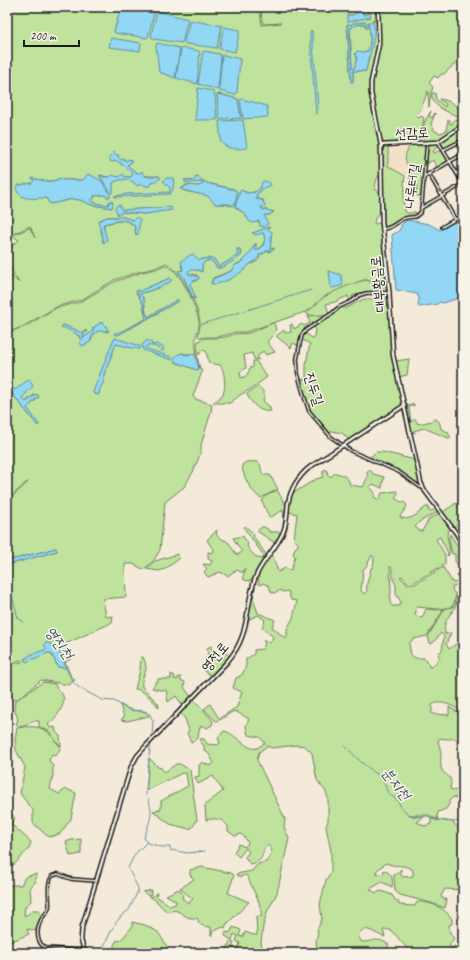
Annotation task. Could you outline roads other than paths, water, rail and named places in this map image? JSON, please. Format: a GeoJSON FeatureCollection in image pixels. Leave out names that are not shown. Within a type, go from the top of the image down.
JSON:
{"type":"FeatureCollection","features":[{"type":"Feature","properties":{"kind":"street","name":"대부황금로"},"geometry":{"type":"LineString","coordinates":[[378,7],[379,44],[371,82],[371,93],[381,145],[382,229],[390,293],[394,355],[423,488],[463,545]]}},
{"type":"Feature","properties":{"kind":"street","name":"선감로"},"geometry":{"type":"LineString","coordinates":[[381,145],[438,142],[463,125]]}},
{"type":"Feature","properties":{"kind":"street"},"geometry":{"type":"LineString","coordinates":[[421,208],[463,184],[438,142]]}},
{"type":"Feature","properties":{"kind":"street"},"geometry":{"type":"LineString","coordinates":[[443,150],[459,142],[463,149]]}},
{"type":"Feature","properties":{"kind":"street","name":"나루터길"},"geometry":{"type":"LineString","coordinates":[[382,229],[391,228],[402,218],[406,216],[417,216],[421,212],[427,143]]}},
{"type":"Feature","properties":{"kind":"street"},"geometry":{"type":"LineString","coordinates":[[424,176],[463,154]]}},
{"type":"Feature","properties":{"kind":"street"},"geometry":{"type":"LineString","coordinates":[[456,173],[463,169]]}},
{"type":"Feature","properties":{"kind":"street"},"geometry":{"type":"LineString","coordinates":[[429,174],[455,219]]}},
{"type":"Feature","properties":{"kind":"street"},"geometry":{"type":"LineString","coordinates":[[442,228],[463,215]]}},
{"type":"Feature","properties":{"kind":"street","name":"진두길"},"geometry":{"type":"LineString","coordinates":[[390,293],[367,293],[360,295],[352,301],[339,307],[329,316],[306,330],[300,339],[297,371],[306,404],[312,414],[331,437],[351,451],[394,469],[423,488]]}},
{"type":"Feature","properties":{"kind":"street","name":"영전로"},"geometry":{"type":"LineString","coordinates":[[84,952],[81,940],[81,931],[132,764],[144,747],[233,655],[239,645],[245,629],[256,576],[260,567],[278,542],[284,530],[289,499],[299,478],[306,471],[342,446],[405,405]]}},
{"type":"Feature","properties":{"kind":"street"},"geometry":{"type":"LineString","coordinates":[[84,952],[46,948],[40,943],[38,934],[40,922],[49,908],[49,880],[52,876],[58,874],[70,879],[96,882]]}},
{"type":"Feature","properties":{"kind":"water"},"geometry":{"type":"Polygon","coordinates":[[[121,7],[141,7],[155,10],[147,38],[114,32],[121,7]]]}},
{"type":"Feature","properties":{"kind":"water"},"geometry":{"type":"Polygon","coordinates":[[[359,7],[362,7],[363,14],[365,15],[369,13],[369,8],[371,17],[348,22],[347,15],[352,15],[359,12],[359,7]]]}},
{"type":"Feature","properties":{"kind":"water"},"geometry":{"type":"Polygon","coordinates":[[[157,11],[188,19],[182,43],[153,39],[151,35],[157,11]]]}},
{"type":"Feature","properties":{"kind":"water"},"geometry":{"type":"Polygon","coordinates":[[[190,20],[222,26],[217,48],[186,44],[184,41],[190,20]]]}},
{"type":"Feature","properties":{"kind":"water"},"geometry":{"type":"Polygon","coordinates":[[[366,22],[367,29],[364,24],[355,25],[349,29],[352,68],[354,69],[357,58],[355,54],[357,51],[368,51],[369,48],[370,36],[368,22],[373,22],[374,27],[374,40],[366,71],[353,71],[353,82],[351,82],[347,24],[351,25],[353,23],[366,22]]]}},
{"type":"Feature","properties":{"kind":"water"},"geometry":{"type":"Polygon","coordinates":[[[224,27],[240,30],[235,52],[219,49],[224,27]]]}},
{"type":"Feature","properties":{"kind":"water"},"geometry":{"type":"Polygon","coordinates":[[[311,30],[318,108],[317,114],[311,52],[311,30]]]}},
{"type":"Feature","properties":{"kind":"water"},"geometry":{"type":"Polygon","coordinates":[[[111,38],[141,43],[140,51],[109,47],[111,38]]]}},
{"type":"Feature","properties":{"kind":"water"},"geometry":{"type":"Polygon","coordinates":[[[157,43],[180,48],[175,78],[159,72],[156,46],[157,43]]]}},
{"type":"Feature","properties":{"kind":"water"},"geometry":{"type":"Polygon","coordinates":[[[183,48],[200,52],[197,84],[176,78],[181,49],[183,48]]]}},
{"type":"Feature","properties":{"kind":"water"},"geometry":{"type":"Polygon","coordinates":[[[204,51],[220,54],[221,56],[218,90],[198,84],[204,51]]]}},
{"type":"Feature","properties":{"kind":"water"},"geometry":{"type":"Polygon","coordinates":[[[224,55],[240,59],[237,93],[235,95],[220,91],[219,89],[222,56],[224,55]]]}},
{"type":"Feature","properties":{"kind":"water"},"geometry":{"type":"Polygon","coordinates":[[[198,88],[213,91],[215,95],[217,120],[195,120],[198,88]]]}},
{"type":"Feature","properties":{"kind":"water"},"geometry":{"type":"Polygon","coordinates":[[[218,94],[238,99],[241,118],[219,119],[218,94]]]}},
{"type":"Feature","properties":{"kind":"water"},"geometry":{"type":"Polygon","coordinates":[[[242,99],[267,106],[268,117],[243,119],[240,100],[242,99]]]}},
{"type":"Feature","properties":{"kind":"water"},"geometry":{"type":"Polygon","coordinates":[[[243,120],[247,148],[233,149],[224,145],[221,142],[219,121],[243,120]]]}},
{"type":"Feature","properties":{"kind":"water"},"geometry":{"type":"Polygon","coordinates":[[[114,152],[115,155],[119,155],[118,157],[121,160],[124,158],[125,161],[130,159],[132,162],[127,165],[137,173],[142,171],[146,176],[159,176],[161,178],[152,183],[150,186],[142,184],[137,186],[129,180],[119,180],[113,183],[113,192],[111,193],[99,175],[104,177],[110,177],[112,175],[119,177],[123,174],[125,177],[131,177],[133,174],[121,165],[121,163],[117,161],[111,162],[109,157],[114,152]]]}},
{"type":"Feature","properties":{"kind":"water"},"geometry":{"type":"Polygon","coordinates":[[[88,174],[101,180],[110,194],[110,197],[105,195],[93,196],[95,198],[91,201],[108,205],[110,201],[112,201],[112,208],[92,205],[73,199],[50,204],[46,198],[28,198],[17,192],[16,187],[19,185],[32,183],[34,181],[32,178],[50,181],[60,178],[63,180],[83,180],[88,174]]]}},
{"type":"Feature","properties":{"kind":"water"},"geometry":{"type":"Polygon","coordinates":[[[196,176],[210,184],[237,191],[234,206],[228,204],[215,204],[208,196],[181,189],[186,185],[198,186],[203,184],[202,182],[188,183],[184,180],[193,181],[196,176]]]}},
{"type":"Feature","properties":{"kind":"water"},"geometry":{"type":"Polygon","coordinates":[[[166,178],[173,178],[174,184],[170,194],[114,196],[170,192],[170,188],[163,181],[166,178]]]}},
{"type":"Feature","properties":{"kind":"water"},"geometry":{"type":"Polygon","coordinates":[[[264,181],[271,184],[257,194],[256,199],[258,200],[259,198],[260,200],[264,200],[263,202],[265,207],[261,207],[262,209],[274,212],[269,215],[264,215],[268,224],[264,227],[260,226],[259,221],[254,223],[250,222],[244,213],[235,207],[241,190],[247,193],[255,192],[260,189],[262,182],[264,181]]]}},
{"type":"Feature","properties":{"kind":"water"},"geometry":{"type":"Polygon","coordinates":[[[117,205],[120,205],[122,210],[171,207],[172,210],[145,214],[122,212],[118,215],[115,208],[117,205]]]}},
{"type":"Feature","properties":{"kind":"water"},"geometry":{"type":"Polygon","coordinates":[[[463,216],[463,297],[443,303],[440,302],[437,304],[419,307],[419,298],[417,294],[396,290],[392,236],[399,231],[402,224],[407,220],[429,224],[440,230],[463,216]]]}},
{"type":"Feature","properties":{"kind":"water"},"geometry":{"type":"Polygon","coordinates":[[[107,217],[123,217],[133,220],[137,217],[140,220],[138,234],[136,235],[134,225],[127,221],[107,223],[103,225],[107,240],[103,243],[98,221],[107,217]]]}},
{"type":"Feature","properties":{"kind":"water"},"geometry":{"type":"Polygon","coordinates":[[[270,227],[268,229],[272,232],[270,250],[272,248],[275,249],[260,254],[256,260],[234,277],[224,282],[211,284],[213,279],[231,271],[235,265],[240,263],[250,253],[256,243],[256,251],[261,248],[265,239],[263,233],[256,235],[252,233],[270,227]]]}},
{"type":"Feature","properties":{"kind":"water"},"geometry":{"type":"Polygon","coordinates":[[[238,248],[241,256],[222,268],[217,268],[211,260],[208,260],[202,265],[202,272],[198,270],[190,270],[188,272],[189,274],[199,277],[199,279],[190,284],[195,296],[195,298],[193,298],[184,278],[178,271],[183,270],[181,261],[193,254],[199,260],[208,258],[214,259],[219,267],[238,255],[238,248]]]}},
{"type":"Feature","properties":{"kind":"water"},"geometry":{"type":"Polygon","coordinates":[[[329,271],[341,275],[343,285],[331,288],[329,271]]]}},
{"type":"Feature","properties":{"kind":"water"},"geometry":{"type":"Polygon","coordinates":[[[170,278],[172,280],[165,285],[140,294],[144,299],[146,314],[148,317],[177,300],[179,301],[118,335],[115,335],[114,333],[118,333],[146,319],[143,304],[136,291],[138,290],[139,292],[170,278]]]}},
{"type":"Feature","properties":{"kind":"water"},"geometry":{"type":"Polygon","coordinates":[[[100,323],[103,323],[109,331],[98,331],[93,335],[90,342],[83,346],[79,343],[82,339],[70,330],[61,327],[63,325],[81,333],[87,330],[83,335],[83,338],[93,331],[93,328],[100,323]]]}},
{"type":"Feature","properties":{"kind":"water"},"geometry":{"type":"Polygon","coordinates":[[[115,338],[140,346],[140,349],[116,344],[104,374],[104,381],[99,394],[94,394],[93,392],[115,338]]]}},
{"type":"Feature","properties":{"kind":"water"},"geometry":{"type":"Polygon","coordinates":[[[147,340],[151,342],[152,345],[156,344],[163,347],[164,350],[162,351],[157,347],[150,346],[146,346],[145,348],[171,357],[172,360],[143,350],[142,345],[147,340]]]}},
{"type":"Feature","properties":{"kind":"water"},"geometry":{"type":"Polygon","coordinates":[[[182,353],[185,355],[195,354],[199,369],[197,370],[175,362],[174,358],[182,353]]]}},
{"type":"Feature","properties":{"kind":"water"},"geometry":{"type":"Polygon","coordinates":[[[29,379],[33,386],[22,398],[26,402],[37,394],[39,396],[27,408],[39,424],[38,426],[7,387],[7,381],[15,390],[29,379]]]}},
{"type":"Feature","properties":{"kind":"water"},"geometry":{"type":"Polygon","coordinates":[[[56,548],[57,551],[7,565],[7,561],[56,548]]]}},
{"type":"Feature","properties":{"kind":"water"},"geometry":{"type":"Polygon","coordinates":[[[46,642],[57,649],[66,668],[58,667],[51,653],[26,662],[24,660],[30,655],[47,649],[44,645],[46,642]]]}},
{"type":"Feature","properties":{"kind":"waterway"},"geometry":{"type":"LineString","coordinates":[[202,324],[311,290]]}},
{"type":"Feature","properties":{"kind":"waterway","name":"영진천"},"geometry":{"type":"LineString","coordinates":[[7,578],[18,618],[24,622]]}},
{"type":"Feature","properties":{"kind":"waterway","name":"영진천"},"geometry":{"type":"LineString","coordinates":[[66,668],[73,682]]}},
{"type":"Feature","properties":{"kind":"waterway","name":"영진천"},"geometry":{"type":"LineString","coordinates":[[74,683],[78,687],[102,700],[114,701],[130,710],[147,712]]}},
{"type":"Feature","properties":{"kind":"waterway","name":"영진천"},"geometry":{"type":"LineString","coordinates":[[149,713],[153,721],[152,737]]}},
{"type":"Feature","properties":{"kind":"waterway","name":"영진천"},"geometry":{"type":"LineString","coordinates":[[149,756],[151,742]]}},
{"type":"Feature","properties":{"kind":"waterway","name":"분지천"},"geometry":{"type":"LineString","coordinates":[[345,746],[361,762],[382,778],[388,793],[398,801],[401,807],[408,814],[416,817],[428,816],[435,820],[453,822],[460,821],[463,823]]}},
{"type":"Feature","properties":{"kind":"waterway","name":"영진천"},"geometry":{"type":"LineString","coordinates":[[146,795],[149,758]]}},
{"type":"Feature","properties":{"kind":"waterway","name":"영진천"},"geometry":{"type":"LineString","coordinates":[[148,799],[151,814],[144,838],[147,843],[162,847],[170,847],[170,850],[188,853],[205,851]]}},
{"type":"Feature","properties":{"kind":"waterway","name":"영진천"},"geometry":{"type":"LineString","coordinates":[[115,924],[122,915],[129,910],[138,891],[128,868],[135,854],[147,842]]}},
{"type":"Feature","properties":{"kind":"waterway","name":"영진천"},"geometry":{"type":"LineString","coordinates":[[98,953],[103,948],[113,927]]}}]}
